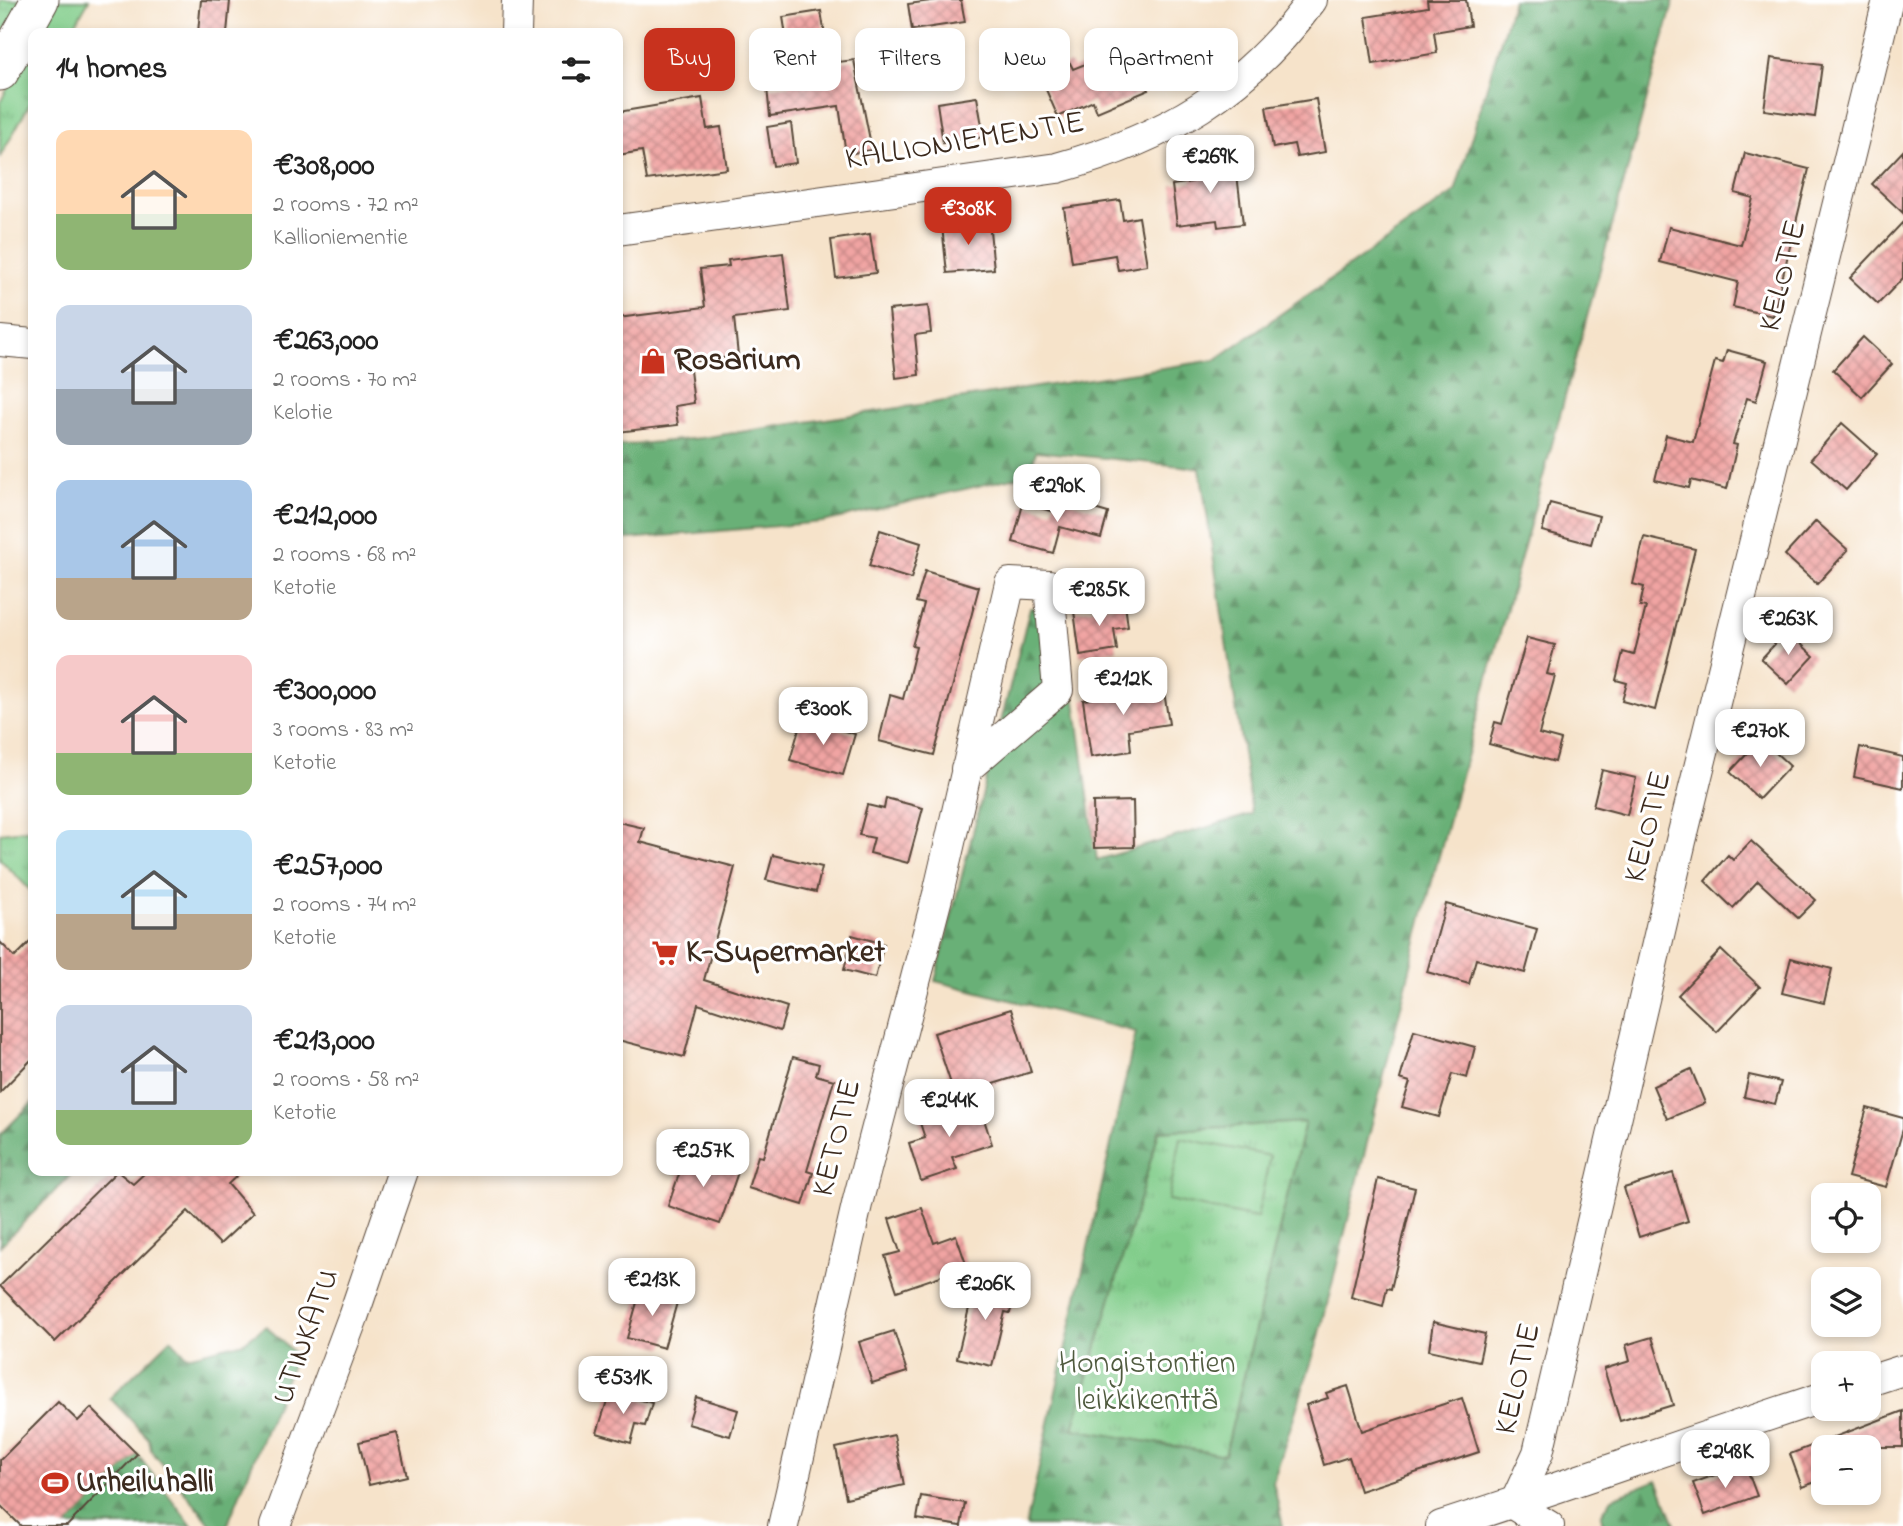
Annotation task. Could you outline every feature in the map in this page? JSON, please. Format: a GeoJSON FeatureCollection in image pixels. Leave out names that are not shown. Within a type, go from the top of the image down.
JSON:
{"type":"FeatureCollection","features":[{"type":"Feature","properties":{"kind":"main road"},"geometry":{"type":"LineString","coordinates":[[0,72],[40,0]]}},
{"type":"Feature","properties":{"kind":"street"},"geometry":{"type":"LineString","coordinates":[[516,28],[517,0]]}},
{"type":"Feature","properties":{"kind":"street","name":"KALLIONIEMENTIE"},"geometry":{"type":"LineString","coordinates":[[623,229],[1057,168],[1101,156],[1180,121],[1229,88],[1264,58],[1312,0]]}},
{"type":"Feature","properties":{"kind":"street","name":"KELOTIE"},"geometry":{"type":"LineString","coordinates":[[1514,1505],[1538,1453],[1681,841],[1888,0]]}},
{"type":"Feature","properties":{"kind":"street"},"geometry":{"type":"LineString","coordinates":[[0,341],[28,344]]}},
{"type":"Feature","properties":{"kind":"street","name":"KETOTIE"},"geometry":{"type":"LineString","coordinates":[[783,1526],[858,1200],[938,894],[966,769],[1010,583],[1049,585],[1058,690],[966,769]]}},
{"type":"Feature","properties":{"kind":"street","name":"UTINKATU"},"geometry":{"type":"LineString","coordinates":[[275,1526],[353,1317],[401,1176]]}},
{"type":"Feature","properties":{"kind":"street"},"geometry":{"type":"LineString","coordinates":[[1881,1377],[1903,1370]]}},
{"type":"Feature","properties":{"kind":"street"},"geometry":{"type":"LineString","coordinates":[[1441,1526],[1514,1505],[1635,1459],[1811,1400]]}},
{"type":"Feature","properties":{"kind":"street"},"geometry":{"type":"LineString","coordinates":[[1514,1505],[1549,1526]]}},
{"type":"Feature","properties":{"kind":"green space"},"geometry":{"type":"Polygon","coordinates":[[[22,0],[0,39],[0,2],[22,0]]]}},
{"type":"Feature","properties":{"kind":"green space"},"geometry":{"type":"Polygon","coordinates":[[[57,0],[89,0],[73,28],[42,28],[57,0]]]}},
{"type":"Feature","properties":{"kind":"green space"},"geometry":{"type":"Polygon","coordinates":[[[1513,0],[1674,0],[1431,885],[1318,1341],[1273,1482],[1283,1526],[1026,1526],[1136,1032],[935,981],[1030,608],[1062,607],[1097,860],[1252,814],[1200,468],[1036,451],[1030,474],[823,522],[623,540],[623,446],[701,438],[1215,360],[1455,192],[1513,0]],[[1305,1122],[1159,1131],[1073,1429],[1225,1455],[1305,1122]]]}},
{"type":"Feature","properties":{"kind":"green space"},"geometry":{"type":"Polygon","coordinates":[[[28,52],[28,107],[0,157],[0,102],[28,52]]]}},
{"type":"Feature","properties":{"kind":"green space"},"geometry":{"type":"Polygon","coordinates":[[[28,830],[28,888],[0,859],[0,833],[28,830]]]}},
{"type":"Feature","properties":{"kind":"green space"},"geometry":{"type":"Polygon","coordinates":[[[28,1107],[28,1176],[70,1176],[0,1246],[0,1135],[28,1107]]]}},
{"type":"Feature","properties":{"kind":"green space","name":"Hongistontien leikkikenttä"},"geometry":{"type":"Polygon","coordinates":[[[1305,1122],[1225,1455],[1073,1429],[1159,1131],[1305,1122]]]}},
{"type":"Feature","properties":{"kind":"green space"},"geometry":{"type":"Polygon","coordinates":[[[1181,1138],[1270,1156],[1257,1218],[1168,1200],[1181,1138]]]}},
{"type":"Feature","properties":{"kind":"green space"},"geometry":{"type":"Polygon","coordinates":[[[266,1326],[296,1355],[227,1526],[212,1526],[151,1450],[149,1439],[110,1398],[171,1339],[187,1356],[244,1342],[266,1326]]]}},
{"type":"Feature","properties":{"kind":"green space"},"geometry":{"type":"Polygon","coordinates":[[[137,1454],[192,1526],[67,1526],[137,1454]]]}},
{"type":"Feature","properties":{"kind":"green space"},"geometry":{"type":"Polygon","coordinates":[[[1657,1480],[1676,1526],[1603,1526],[1601,1515],[1612,1498],[1657,1480]]]}},
{"type":"Feature","properties":{"kind":"building"},"geometry":{"type":"Polygon","coordinates":[[[201,0],[230,1],[227,28],[198,28],[201,0]]]}},
{"type":"Feature","properties":{"kind":"building"},"geometry":{"type":"Polygon","coordinates":[[[961,0],[965,22],[912,28],[908,4],[961,0]]]}},
{"type":"Feature","properties":{"kind":"building"},"geometry":{"type":"Polygon","coordinates":[[[1427,0],[1466,0],[1470,26],[1434,32],[1437,53],[1373,64],[1366,17],[1428,7],[1427,0]]]}},
{"type":"Feature","properties":{"kind":"building"},"geometry":{"type":"Polygon","coordinates":[[[821,11],[824,28],[785,28],[783,17],[821,11]]]}},
{"type":"Feature","properties":{"kind":"building"},"geometry":{"type":"Polygon","coordinates":[[[1771,58],[1822,65],[1815,117],[1764,110],[1771,58]]]}},
{"type":"Feature","properties":{"kind":"building"},"geometry":{"type":"Polygon","coordinates":[[[854,60],[855,91],[860,91],[872,150],[846,154],[839,106],[770,116],[767,91],[841,91],[841,62],[854,60]]]}},
{"type":"Feature","properties":{"kind":"building"},"geometry":{"type":"Polygon","coordinates":[[[1070,63],[1073,69],[1084,65],[1084,91],[1147,91],[1097,112],[1093,101],[1058,117],[1047,91],[1070,91],[1070,63]]]}},
{"type":"Feature","properties":{"kind":"building"},"geometry":{"type":"Polygon","coordinates":[[[977,97],[984,137],[943,143],[937,103],[977,97]]]}},
{"type":"Feature","properties":{"kind":"building"},"geometry":{"type":"Polygon","coordinates":[[[702,98],[707,129],[721,127],[727,169],[647,180],[642,151],[623,154],[623,111],[702,98]]]}},
{"type":"Feature","properties":{"kind":"building"},"geometry":{"type":"Polygon","coordinates":[[[1316,99],[1325,152],[1297,157],[1294,144],[1273,148],[1266,107],[1316,99]]]}},
{"type":"Feature","properties":{"kind":"building"},"geometry":{"type":"Polygon","coordinates":[[[791,123],[796,163],[773,166],[767,127],[791,123]]]}},
{"type":"Feature","properties":{"kind":"building"},"geometry":{"type":"Polygon","coordinates":[[[1903,151],[1903,213],[1872,184],[1903,151]]]}},
{"type":"Feature","properties":{"kind":"building"},"geometry":{"type":"Polygon","coordinates":[[[1745,153],[1809,169],[1773,316],[1733,307],[1738,282],[1660,262],[1669,227],[1741,245],[1753,198],[1735,193],[1745,153]]]}},
{"type":"Feature","properties":{"kind":"building"},"geometry":{"type":"Polygon","coordinates":[[[1235,158],[1243,224],[1218,227],[1217,220],[1177,225],[1172,185],[1192,182],[1190,164],[1235,158]]]}},
{"type":"Feature","properties":{"kind":"building"},"geometry":{"type":"Polygon","coordinates":[[[1120,200],[1123,220],[1139,217],[1147,265],[1118,270],[1115,255],[1072,262],[1064,208],[1120,200]]]}},
{"type":"Feature","properties":{"kind":"building"},"geometry":{"type":"Polygon","coordinates":[[[989,221],[994,269],[947,273],[942,226],[989,221]]]}},
{"type":"Feature","properties":{"kind":"building"},"geometry":{"type":"Polygon","coordinates":[[[1903,222],[1903,278],[1878,304],[1850,278],[1903,222]]]}},
{"type":"Feature","properties":{"kind":"building"},"geometry":{"type":"Polygon","coordinates":[[[870,234],[876,273],[836,278],[831,240],[870,234]]]}},
{"type":"Feature","properties":{"kind":"building"},"geometry":{"type":"Polygon","coordinates":[[[783,253],[790,311],[734,318],[738,356],[689,362],[694,403],[675,406],[678,425],[623,431],[623,317],[705,307],[700,269],[729,266],[728,260],[783,253]]]}},
{"type":"Feature","properties":{"kind":"building"},"geometry":{"type":"Polygon","coordinates":[[[928,306],[931,333],[915,335],[919,375],[896,378],[889,310],[928,306]]]}},
{"type":"Feature","properties":{"kind":"building"},"geometry":{"type":"Polygon","coordinates":[[[1863,337],[1892,364],[1862,397],[1833,370],[1863,337]]]}},
{"type":"Feature","properties":{"kind":"building"},"geometry":{"type":"Polygon","coordinates":[[[1727,350],[1767,361],[1756,401],[1747,398],[1733,444],[1737,445],[1727,489],[1691,480],[1689,488],[1655,480],[1666,435],[1693,442],[1715,361],[1723,363],[1727,350]]]}},
{"type":"Feature","properties":{"kind":"building"},"geometry":{"type":"Polygon","coordinates":[[[1842,423],[1877,454],[1846,490],[1811,459],[1842,423]]]}},
{"type":"Feature","properties":{"kind":"building"},"geometry":{"type":"Polygon","coordinates":[[[1056,498],[1108,513],[1101,538],[1060,527],[1053,553],[1013,542],[1023,504],[1052,511],[1056,498]]]}},
{"type":"Feature","properties":{"kind":"building"},"geometry":{"type":"Polygon","coordinates":[[[1550,503],[1599,516],[1591,544],[1542,531],[1550,503]]]}},
{"type":"Feature","properties":{"kind":"building"},"geometry":{"type":"Polygon","coordinates":[[[1816,521],[1848,550],[1817,584],[1785,555],[1816,521]]]}},
{"type":"Feature","properties":{"kind":"building"},"geometry":{"type":"Polygon","coordinates":[[[880,530],[921,543],[911,579],[869,566],[880,530]]]}},
{"type":"Feature","properties":{"kind":"building"},"geometry":{"type":"Polygon","coordinates":[[[1644,537],[1695,549],[1655,710],[1622,701],[1627,683],[1616,680],[1623,652],[1634,655],[1646,607],[1640,606],[1644,587],[1633,584],[1644,537]]]}},
{"type":"Feature","properties":{"kind":"building"},"geometry":{"type":"Polygon","coordinates":[[[925,571],[979,587],[934,755],[879,741],[890,695],[903,699],[916,647],[912,646],[924,604],[916,602],[925,571]]]}},
{"type":"Feature","properties":{"kind":"building"},"geometry":{"type":"Polygon","coordinates":[[[1125,604],[1128,627],[1114,629],[1117,650],[1080,656],[1074,611],[1125,604]]]}},
{"type":"Feature","properties":{"kind":"building"},"geometry":{"type":"Polygon","coordinates":[[[1787,631],[1814,656],[1788,684],[1761,659],[1787,631]]]}},
{"type":"Feature","properties":{"kind":"building"},"geometry":{"type":"Polygon","coordinates":[[[1527,638],[1555,645],[1547,674],[1555,676],[1539,734],[1561,740],[1555,762],[1489,744],[1495,722],[1502,724],[1527,638]]]}},
{"type":"Feature","properties":{"kind":"building"},"geometry":{"type":"Polygon","coordinates":[[[1133,684],[1133,688],[1163,685],[1169,724],[1129,730],[1131,751],[1091,757],[1083,700],[1110,696],[1108,687],[1133,684]]]}},
{"type":"Feature","properties":{"kind":"building"},"geometry":{"type":"Polygon","coordinates":[[[802,719],[855,734],[843,775],[790,760],[802,719]]]}},
{"type":"Feature","properties":{"kind":"building"},"geometry":{"type":"Polygon","coordinates":[[[1761,739],[1790,766],[1759,799],[1730,772],[1761,739]]]}},
{"type":"Feature","properties":{"kind":"building"},"geometry":{"type":"Polygon","coordinates":[[[1860,747],[1903,757],[1903,788],[1854,777],[1860,747]]]}},
{"type":"Feature","properties":{"kind":"building"},"geometry":{"type":"Polygon","coordinates":[[[1602,770],[1636,778],[1627,815],[1593,806],[1602,770]]]}},
{"type":"Feature","properties":{"kind":"building"},"geometry":{"type":"Polygon","coordinates":[[[886,798],[923,808],[908,863],[870,853],[874,838],[859,835],[867,805],[884,809],[886,798]]]}},
{"type":"Feature","properties":{"kind":"building"},"geometry":{"type":"Polygon","coordinates":[[[1133,801],[1134,847],[1094,848],[1093,802],[1133,801]]]}},
{"type":"Feature","properties":{"kind":"building","name":"K-Supermarket"},"geometry":{"type":"Polygon","coordinates":[[[623,823],[644,828],[640,842],[735,867],[704,980],[787,1007],[780,1031],[698,1004],[684,1057],[623,1041],[623,823]]]}},
{"type":"Feature","properties":{"kind":"building"},"geometry":{"type":"Polygon","coordinates":[[[1751,841],[1816,900],[1798,918],[1758,881],[1733,908],[1705,881],[1728,855],[1733,860],[1751,841]]]}},
{"type":"Feature","properties":{"kind":"building"},"geometry":{"type":"Polygon","coordinates":[[[773,855],[822,867],[816,892],[766,880],[773,855]]]}},
{"type":"Feature","properties":{"kind":"building"},"geometry":{"type":"Polygon","coordinates":[[[1446,904],[1537,929],[1525,973],[1476,959],[1469,984],[1427,972],[1446,904]]]}},
{"type":"Feature","properties":{"kind":"building"},"geometry":{"type":"Polygon","coordinates":[[[852,935],[884,944],[875,978],[844,970],[852,935]]]}},
{"type":"Feature","properties":{"kind":"building"},"geometry":{"type":"Polygon","coordinates":[[[0,942],[15,957],[28,944],[28,1063],[0,1092],[0,942]]]}},
{"type":"Feature","properties":{"kind":"building"},"geometry":{"type":"Polygon","coordinates":[[[1721,950],[1760,987],[1717,1032],[1678,995],[1721,950]]]}},
{"type":"Feature","properties":{"kind":"building"},"geometry":{"type":"Polygon","coordinates":[[[1791,958],[1832,969],[1824,1003],[1782,993],[1791,958]]]}},
{"type":"Feature","properties":{"kind":"building"},"geometry":{"type":"Polygon","coordinates":[[[1011,1009],[1031,1072],[955,1096],[934,1033],[1011,1009]]]}},
{"type":"Feature","properties":{"kind":"building"},"geometry":{"type":"Polygon","coordinates":[[[1414,1030],[1475,1047],[1467,1078],[1452,1074],[1439,1117],[1402,1107],[1410,1082],[1400,1079],[1414,1030]]]}},
{"type":"Feature","properties":{"kind":"building"},"geometry":{"type":"Polygon","coordinates":[[[793,1057],[819,1064],[816,1075],[834,1080],[807,1171],[813,1173],[803,1205],[748,1188],[758,1156],[763,1157],[793,1057]]]}},
{"type":"Feature","properties":{"kind":"building"},"geometry":{"type":"Polygon","coordinates":[[[1691,1069],[1705,1103],[1667,1119],[1653,1086],[1691,1069]]]}},
{"type":"Feature","properties":{"kind":"building"},"geometry":{"type":"Polygon","coordinates":[[[1749,1075],[1781,1082],[1775,1104],[1744,1097],[1749,1075]]]}},
{"type":"Feature","properties":{"kind":"building"},"geometry":{"type":"Polygon","coordinates":[[[978,1101],[992,1144],[952,1157],[957,1169],[921,1181],[909,1143],[925,1138],[919,1120],[978,1101]]]}},
{"type":"Feature","properties":{"kind":"building"},"geometry":{"type":"Polygon","coordinates":[[[1867,1108],[1903,1118],[1903,1129],[1886,1187],[1881,1183],[1848,1177],[1867,1108]]]}},
{"type":"Feature","properties":{"kind":"building"},"geometry":{"type":"Polygon","coordinates":[[[686,1154],[738,1172],[720,1224],[668,1206],[686,1154]]]}},
{"type":"Feature","properties":{"kind":"building"},"geometry":{"type":"Polygon","coordinates":[[[1673,1173],[1688,1221],[1639,1237],[1624,1188],[1673,1173]]]}},
{"type":"Feature","properties":{"kind":"building"},"geometry":{"type":"Polygon","coordinates":[[[112,1176],[123,1176],[133,1184],[142,1176],[237,1176],[228,1184],[253,1213],[220,1244],[188,1211],[55,1342],[0,1286],[112,1176]]]}},
{"type":"Feature","properties":{"kind":"building"},"geometry":{"type":"Polygon","coordinates":[[[1378,1179],[1415,1188],[1391,1289],[1387,1288],[1383,1306],[1351,1297],[1378,1179]]]}},
{"type":"Feature","properties":{"kind":"building"},"geometry":{"type":"Polygon","coordinates":[[[922,1208],[934,1243],[956,1235],[967,1267],[897,1291],[885,1256],[900,1252],[889,1219],[922,1208]]]}},
{"type":"Feature","properties":{"kind":"building"},"geometry":{"type":"Polygon","coordinates":[[[976,1279],[1016,1290],[1010,1313],[1005,1312],[992,1366],[957,1358],[976,1279]]]}},
{"type":"Feature","properties":{"kind":"building"},"geometry":{"type":"Polygon","coordinates":[[[641,1288],[678,1299],[664,1348],[627,1338],[641,1288]]]}},
{"type":"Feature","properties":{"kind":"building"},"geometry":{"type":"Polygon","coordinates":[[[1433,1322],[1485,1334],[1479,1361],[1429,1350],[1433,1322]]]}},
{"type":"Feature","properties":{"kind":"building"},"geometry":{"type":"Polygon","coordinates":[[[894,1331],[907,1372],[872,1383],[859,1342],[894,1331]]]}},
{"type":"Feature","properties":{"kind":"building"},"geometry":{"type":"Polygon","coordinates":[[[1652,1337],[1673,1405],[1620,1421],[1604,1369],[1630,1361],[1626,1345],[1652,1337]]]}},
{"type":"Feature","properties":{"kind":"building"},"geometry":{"type":"Polygon","coordinates":[[[1348,1386],[1362,1431],[1462,1398],[1479,1452],[1360,1491],[1349,1457],[1324,1465],[1306,1405],[1328,1398],[1326,1393],[1348,1386]]]}},
{"type":"Feature","properties":{"kind":"building"},"geometry":{"type":"Polygon","coordinates":[[[610,1391],[652,1403],[645,1426],[636,1424],[631,1443],[597,1433],[610,1391]]]}},
{"type":"Feature","properties":{"kind":"building"},"geometry":{"type":"Polygon","coordinates":[[[696,1397],[738,1410],[730,1436],[688,1424],[696,1397]]]}},
{"type":"Feature","properties":{"kind":"building","name":"Urheiluhalli"},"geometry":{"type":"Polygon","coordinates":[[[58,1402],[78,1421],[91,1408],[137,1454],[67,1526],[21,1526],[0,1505],[0,1460],[58,1402]]]}},
{"type":"Feature","properties":{"kind":"building"},"geometry":{"type":"Polygon","coordinates":[[[1903,1411],[1903,1447],[1881,1447],[1881,1435],[1840,1435],[1881,1421],[1903,1411]]]}},
{"type":"Feature","properties":{"kind":"building"},"geometry":{"type":"Polygon","coordinates":[[[397,1433],[407,1476],[369,1485],[359,1442],[397,1433]]]}},
{"type":"Feature","properties":{"kind":"building"},"geometry":{"type":"Polygon","coordinates":[[[894,1435],[904,1485],[846,1498],[836,1448],[894,1435]]]}},
{"type":"Feature","properties":{"kind":"building"},"geometry":{"type":"Polygon","coordinates":[[[1811,1446],[1811,1484],[1802,1487],[1790,1454],[1811,1446]]]}},
{"type":"Feature","properties":{"kind":"building"},"geometry":{"type":"Polygon","coordinates":[[[1745,1464],[1757,1496],[1705,1515],[1693,1483],[1745,1464]]]}},
{"type":"Feature","properties":{"kind":"building"},"geometry":{"type":"Polygon","coordinates":[[[921,1496],[965,1503],[961,1526],[917,1519],[921,1496]]]}},
{"type":"Feature","properties":{"kind":"place","name":"Rosarium"},"geometry":{"type":"Point","coordinates":[653,361]}},
{"type":"Feature","properties":{"kind":"place","name":"K-Supermarket"},"geometry":{"type":"Point","coordinates":[665,953]}},
{"type":"Feature","properties":{"kind":"place","name":"Urheiluhalli"},"geometry":{"type":"Point","coordinates":[55,1483]}}]}
